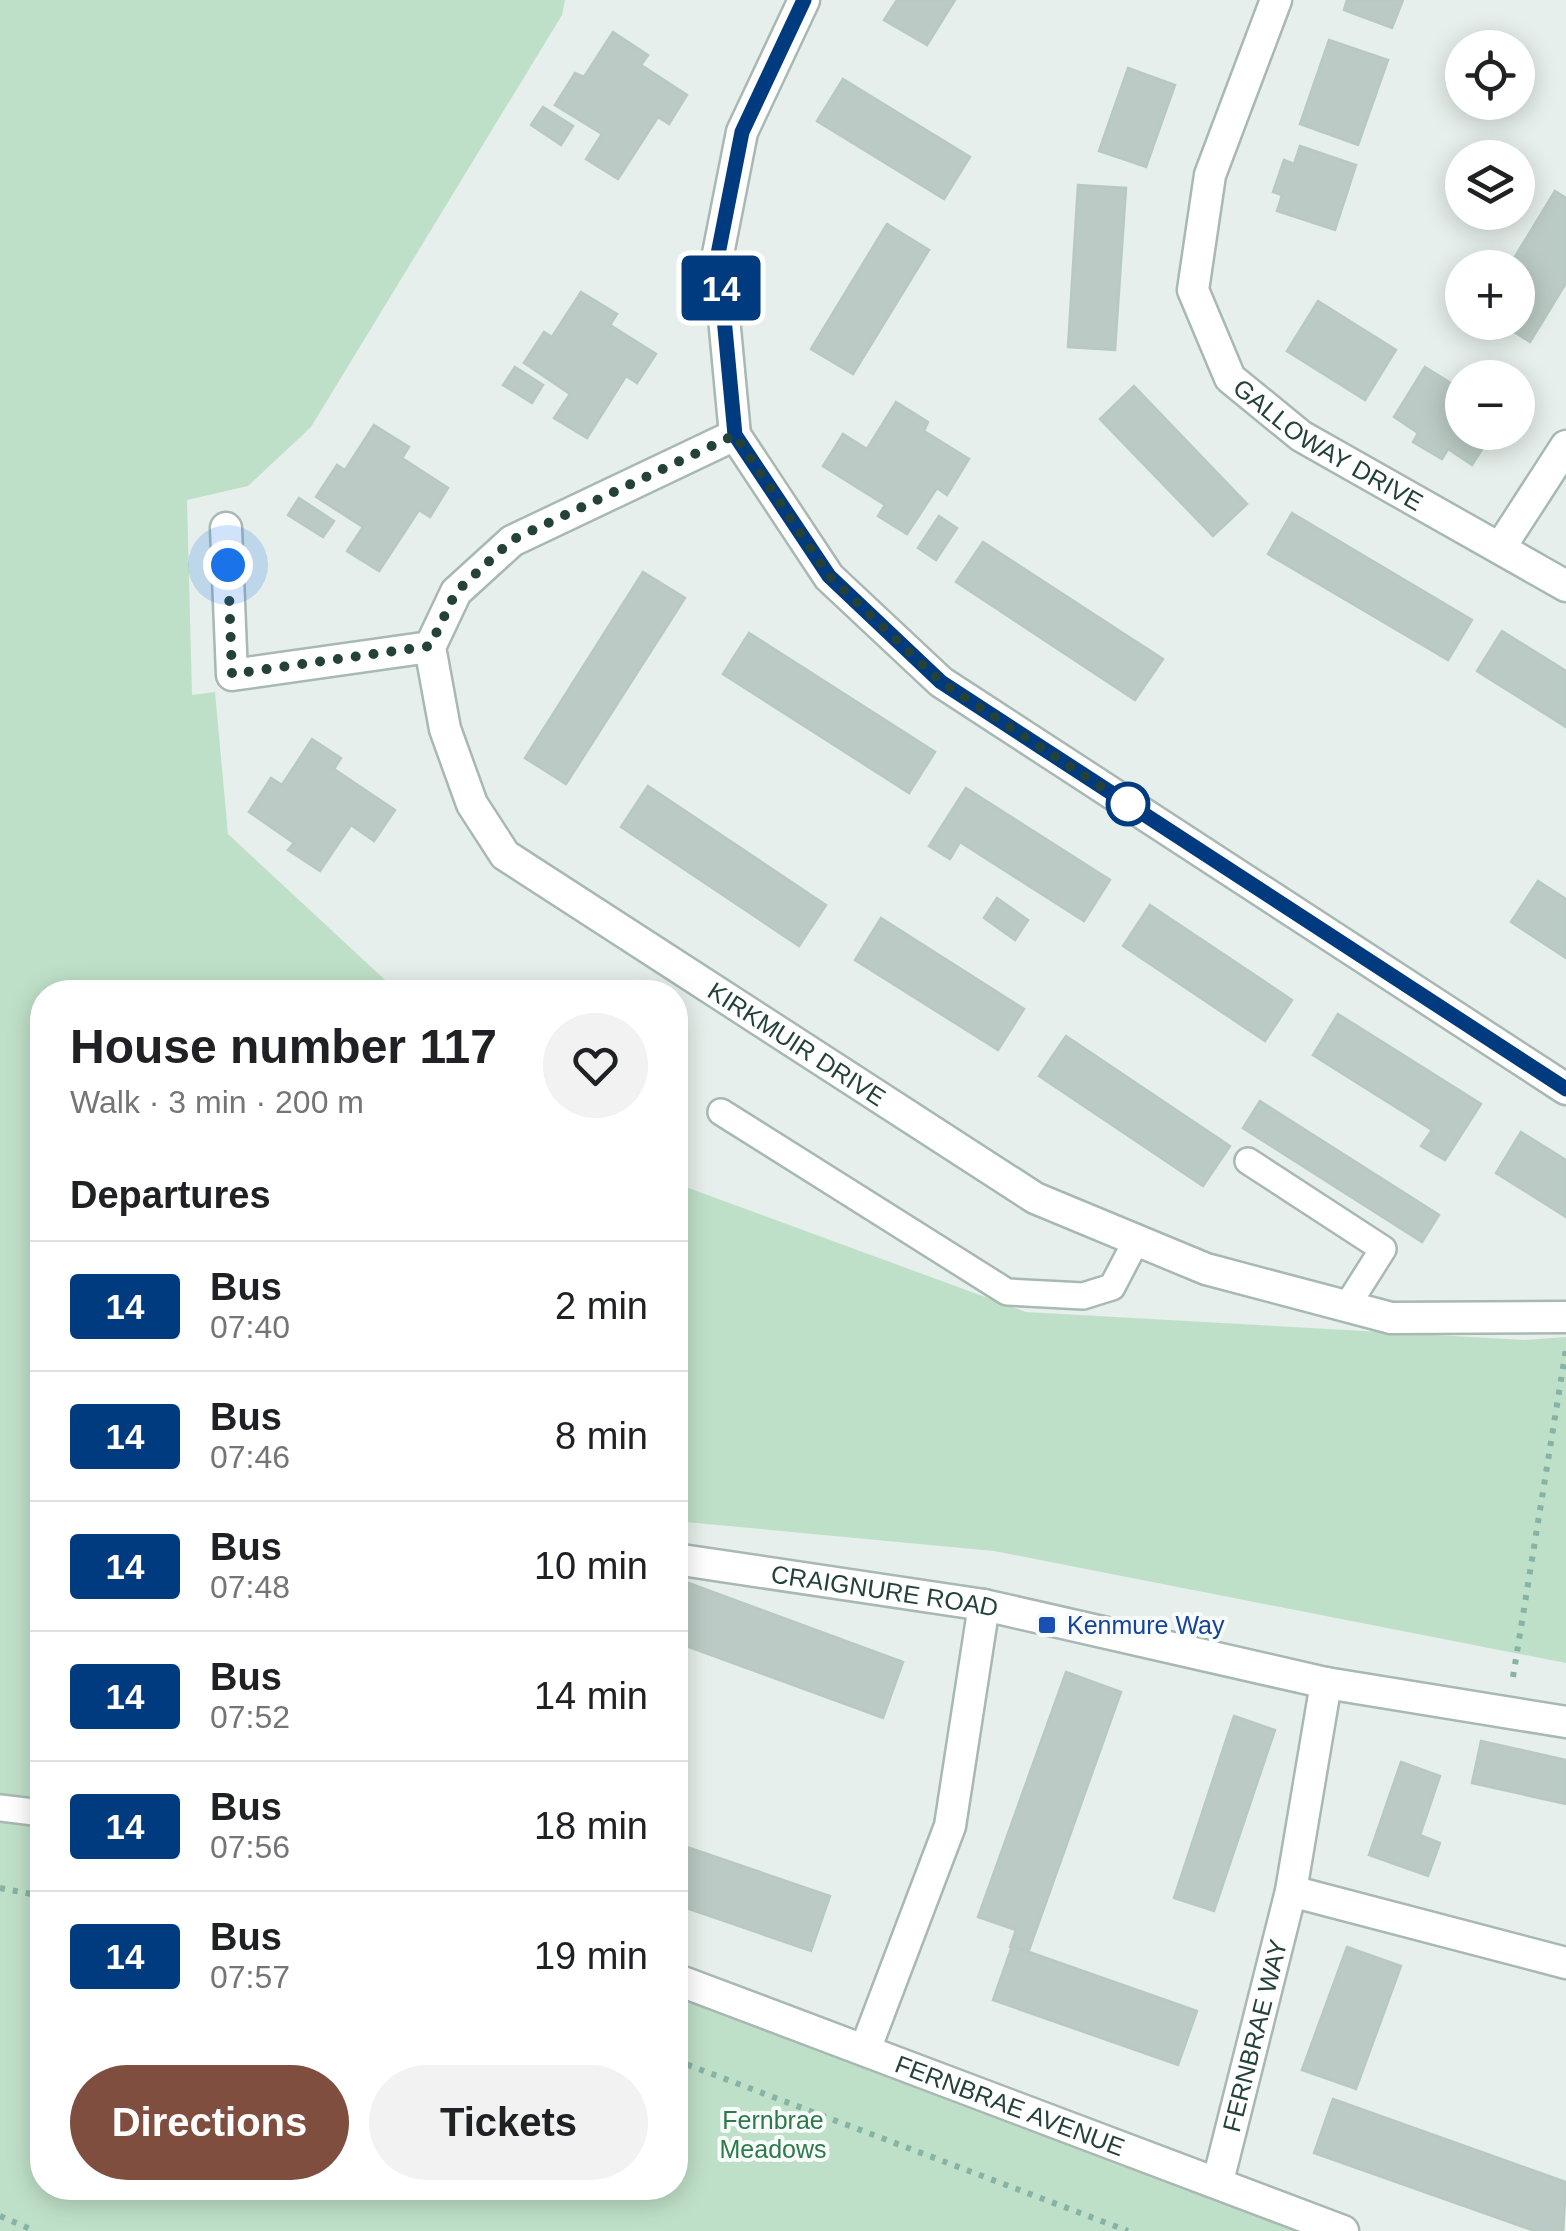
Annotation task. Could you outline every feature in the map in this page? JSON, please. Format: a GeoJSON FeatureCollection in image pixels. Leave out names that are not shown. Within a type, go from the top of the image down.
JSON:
{"type":"FeatureCollection","features":[{"type":"Feature","properties":{"kind":"street"},"geometry":{"type":"LineString","coordinates":[[804,0],[742,132],[718,254],[735,435],[829,576],[941,682],[1566,1090]]}},
{"type":"Feature","properties":{"kind":"street","name":"GALLOWAY DRIVE"},"geometry":{"type":"LineString","coordinates":[[1276,0],[1210,174],[1193,290],[1230,378],[1301,436],[1566,586]]}},
{"type":"Feature","properties":{"kind":"street"},"geometry":{"type":"LineString","coordinates":[[226,528],[232,674],[430,646],[456,592],[512,540],[735,435]]}},
{"type":"Feature","properties":{"kind":"street"},"geometry":{"type":"LineString","coordinates":[[1500,548],[1566,446]]}},
{"type":"Feature","properties":{"kind":"street","name":"KIRKMUIR DRIVE"},"geometry":{"type":"LineString","coordinates":[[430,646],[452,748],[472,804],[506,855],[1035,1198],[1206,1269],[1391,1318],[1566,1318]]}},
{"type":"Feature","properties":{"kind":"street","name":"CRAIGNURE ROAD"},"geometry":{"type":"LineString","coordinates":[[688,1561],[984,1605],[1326,1683],[1566,1722]]}},
{"type":"Feature","properties":{"kind":"street"},"geometry":{"type":"LineString","coordinates":[[865,2050],[950,1826],[984,1605]]}},
{"type":"Feature","properties":{"kind":"street","name":"FERNBRAE WAY"},"geometry":{"type":"LineString","coordinates":[[1218,2182],[1291,1891],[1326,1683]]}},
{"type":"Feature","properties":{"kind":"street"},"geometry":{"type":"LineString","coordinates":[[1291,1891],[1566,1963]]}},
{"type":"Feature","properties":{"kind":"street","name":"FERNBRAE AVENUE"},"geometry":{"type":"LineString","coordinates":[[688,1984],[1343,2231]]}},
{"type":"Feature","properties":{"kind":"lane"},"geometry":{"type":"LineString","coordinates":[[721,1112],[1007,1292],[1082,1296],[1112,1287],[1136,1240]]}},
{"type":"Feature","properties":{"kind":"lane"},"geometry":{"type":"LineString","coordinates":[[1248,1161],[1383,1249],[1347,1306]]}},
{"type":"Feature","properties":{"kind":"lane"},"geometry":{"type":"LineString","coordinates":[[0,1808],[30,1811]]}},
{"type":"Feature","properties":{"kind":"path"},"geometry":{"type":"LineString","coordinates":[[1508,1713],[1566,1348]]}},
{"type":"Feature","properties":{"kind":"path"},"geometry":{"type":"LineString","coordinates":[[0,1888],[30,1894]]}},
{"type":"Feature","properties":{"kind":"path"},"geometry":{"type":"LineString","coordinates":[[688,2065],[1128,2231]]}},
{"type":"Feature","properties":{"kind":"path"},"geometry":{"type":"LineString","coordinates":[[0,2216],[36,2231]]}},
{"type":"Feature","properties":{"kind":"green space","name":"Fernbrae Meadows"},"geometry":{"type":"Polygon","coordinates":[[[0,0],[565,0],[562,15],[311,427],[248,486],[187,500],[192,695],[215,692],[228,834],[385,980],[30,980],[30,2200],[688,2200],[688,1999],[1300,2231],[0,2231],[0,0]]]}},
{"type":"Feature","properties":{"kind":"green space"},"geometry":{"type":"Polygon","coordinates":[[[688,1188],[1026,1312],[1525,1340],[1566,1337],[1566,1663],[994,1551],[688,1522],[688,1188]]]}},
{"type":"Feature","properties":{"kind":"building"},"geometry":{"type":"Polygon","coordinates":[[[897,0],[955,0],[927,45],[884,20],[897,0]]]}},
{"type":"Feature","properties":{"kind":"building"},"geometry":{"type":"Polygon","coordinates":[[[1347,0],[1403,0],[1392,28],[1344,10],[1347,0]]]}},
{"type":"Feature","properties":{"kind":"building"},"geometry":{"type":"Polygon","coordinates":[[[613,32],[648,55],[641,65],[687,95],[669,124],[658,117],[618,179],[586,159],[602,134],[555,105],[575,73],[584,77],[613,32]]]}},
{"type":"Feature","properties":{"kind":"building"},"geometry":{"type":"Polygon","coordinates":[[[1329,40],[1388,60],[1358,145],[1300,124],[1329,40]]]}},
{"type":"Feature","properties":{"kind":"building"},"geometry":{"type":"Polygon","coordinates":[[[1128,68],[1175,85],[1146,167],[1099,151],[1128,68]]]}},
{"type":"Feature","properties":{"kind":"building"},"geometry":{"type":"Polygon","coordinates":[[[843,79],[970,157],[944,199],[817,121],[843,79]]]}},
{"type":"Feature","properties":{"kind":"building"},"geometry":{"type":"Polygon","coordinates":[[[543,107],[573,126],[561,145],[531,125],[543,107]]]}},
{"type":"Feature","properties":{"kind":"building"},"geometry":{"type":"Polygon","coordinates":[[[1300,146],[1356,165],[1335,230],[1277,211],[1282,195],[1273,192],[1284,160],[1294,164],[1300,146]]]}},
{"type":"Feature","properties":{"kind":"building"},"geometry":{"type":"Polygon","coordinates":[[[1078,185],[1126,188],[1115,350],[1068,347],[1078,185]]]}},
{"type":"Feature","properties":{"kind":"building"},"geometry":{"type":"Polygon","coordinates":[[[1555,191],[1566,198],[1566,283],[1535,334],[1535,250],[1519,250],[1535,230],[1555,191]]]}},
{"type":"Feature","properties":{"kind":"building"},"geometry":{"type":"Polygon","coordinates":[[[887,224],[929,250],[853,374],[811,349],[887,224]]]}},
{"type":"Feature","properties":{"kind":"building"},"geometry":{"type":"Polygon","coordinates":[[[581,292],[617,314],[610,325],[656,354],[637,383],[626,376],[587,438],[554,418],[570,394],[524,363],[544,332],[552,337],[581,292]]]}},
{"type":"Feature","properties":{"kind":"building"},"geometry":{"type":"Polygon","coordinates":[[[1318,301],[1396,350],[1365,400],[1287,351],[1318,301]]]}},
{"type":"Feature","properties":{"kind":"building"},"geometry":{"type":"Polygon","coordinates":[[[515,367],[543,385],[532,403],[503,385],[515,367]]]}},
{"type":"Feature","properties":{"kind":"building"},"geometry":{"type":"Polygon","coordinates":[[[1425,367],[1445,379],[1447,450],[1442,459],[1413,442],[1418,433],[1394,417],[1425,367]]]}},
{"type":"Feature","properties":{"kind":"building"},"geometry":{"type":"Polygon","coordinates":[[[1134,386],[1247,504],[1213,536],[1100,419],[1134,386]]]}},
{"type":"Feature","properties":{"kind":"building"},"geometry":{"type":"Polygon","coordinates":[[[896,402],[928,422],[924,431],[969,459],[947,495],[937,488],[907,534],[878,516],[885,505],[823,466],[843,434],[867,449],[896,402]]]}},
{"type":"Feature","properties":{"kind":"building"},"geometry":{"type":"Polygon","coordinates":[[[374,425],[409,447],[402,458],[448,488],[430,517],[419,510],[379,571],[347,551],[363,527],[316,497],[337,465],[345,470],[374,425]]]}},
{"type":"Feature","properties":{"kind":"building"},"geometry":{"type":"Polygon","coordinates":[[[1450,450],[1482,450],[1472,465],[1450,450]]]}},
{"type":"Feature","properties":{"kind":"building"},"geometry":{"type":"Polygon","coordinates":[[[299,498],[334,521],[323,537],[288,515],[299,498]]]}},
{"type":"Feature","properties":{"kind":"building"},"geometry":{"type":"Polygon","coordinates":[[[1292,513],[1472,620],[1448,660],[1268,554],[1292,513]]]}},
{"type":"Feature","properties":{"kind":"building"},"geometry":{"type":"Polygon","coordinates":[[[939,516],[957,528],[936,560],[918,548],[939,516]]]}},
{"type":"Feature","properties":{"kind":"building"},"geometry":{"type":"Polygon","coordinates":[[[983,542],[1163,659],[1135,700],[956,582],[983,542]]]}},
{"type":"Feature","properties":{"kind":"building"},"geometry":{"type":"Polygon","coordinates":[[[643,572],[685,598],[566,784],[525,758],[643,572]]]}},
{"type":"Feature","properties":{"kind":"building"},"geometry":{"type":"Polygon","coordinates":[[[1502,631],[1566,671],[1566,727],[1477,671],[1502,631]]]}},
{"type":"Feature","properties":{"kind":"building"},"geometry":{"type":"Polygon","coordinates":[[[749,633],[935,752],[909,793],[723,674],[749,633]]]}},
{"type":"Feature","properties":{"kind":"building"},"geometry":{"type":"Polygon","coordinates":[[[312,739],[341,758],[334,769],[395,810],[374,841],[351,825],[320,871],[288,850],[294,843],[249,812],[271,778],[282,785],[312,739]]]}},
{"type":"Feature","properties":{"kind":"building"},"geometry":{"type":"Polygon","coordinates":[[[648,786],[826,905],[799,946],[621,827],[648,786]]]}},
{"type":"Feature","properties":{"kind":"building"},"geometry":{"type":"Polygon","coordinates":[[[966,788],[1110,880],[1084,921],[960,842],[950,859],[929,846],[966,788]]]}},
{"type":"Feature","properties":{"kind":"building"},"geometry":{"type":"Polygon","coordinates":[[[1538,881],[1566,899],[1566,958],[1511,922],[1538,881]]]}},
{"type":"Feature","properties":{"kind":"building"},"geometry":{"type":"Polygon","coordinates":[[[997,898],[1028,920],[1015,940],[984,918],[997,898]]]}},
{"type":"Feature","properties":{"kind":"building"},"geometry":{"type":"Polygon","coordinates":[[[1150,905],[1292,1000],[1265,1041],[1123,946],[1150,905]]]}},
{"type":"Feature","properties":{"kind":"building"},"geometry":{"type":"Polygon","coordinates":[[[881,918],[1024,1009],[998,1050],[855,960],[881,918]]]}},
{"type":"Feature","properties":{"kind":"building"},"geometry":{"type":"Polygon","coordinates":[[[1338,1014],[1481,1104],[1445,1160],[1421,1146],[1432,1130],[1313,1055],[1338,1014]]]}},
{"type":"Feature","properties":{"kind":"building"},"geometry":{"type":"Polygon","coordinates":[[[1066,1036],[1230,1146],[1203,1186],[1039,1076],[1066,1036]]]}},
{"type":"Feature","properties":{"kind":"building"},"geometry":{"type":"Polygon","coordinates":[[[1260,1101],[1439,1215],[1422,1242],[1243,1128],[1260,1101]]]}},
{"type":"Feature","properties":{"kind":"building"},"geometry":{"type":"Polygon","coordinates":[[[1521,1132],[1566,1160],[1566,1217],[1496,1173],[1521,1132]]]}},
{"type":"Feature","properties":{"kind":"building"},"geometry":{"type":"Polygon","coordinates":[[[688,1583],[903,1662],[883,1718],[688,1647],[688,1583]]]}},
{"type":"Feature","properties":{"kind":"building"},"geometry":{"type":"Polygon","coordinates":[[[1066,1672],[1121,1692],[1028,1953],[1010,1947],[1016,1930],[978,1917],[1066,1672]]]}},
{"type":"Feature","properties":{"kind":"building"},"geometry":{"type":"Polygon","coordinates":[[[1234,1716],[1275,1730],[1214,1911],[1174,1898],[1234,1716]]]}},
{"type":"Feature","properties":{"kind":"building"},"geometry":{"type":"Polygon","coordinates":[[[1481,1741],[1566,1760],[1566,1804],[1472,1783],[1481,1741]]]}},
{"type":"Feature","properties":{"kind":"building"},"geometry":{"type":"Polygon","coordinates":[[[1401,1762],[1440,1776],[1420,1835],[1440,1843],[1428,1876],[1369,1855],[1401,1762]]]}},
{"type":"Feature","properties":{"kind":"building"},"geometry":{"type":"Polygon","coordinates":[[[688,1847],[830,1896],[811,1951],[688,1908],[688,1847]]]}},
{"type":"Feature","properties":{"kind":"building"},"geometry":{"type":"Polygon","coordinates":[[[1012,1946],[1197,2011],[1178,2065],[993,2000],[1012,1946]]]}},
{"type":"Feature","properties":{"kind":"building"},"geometry":{"type":"Polygon","coordinates":[[[1347,1947],[1401,1966],[1356,2089],[1302,2070],[1347,1947]]]}},
{"type":"Feature","properties":{"kind":"building"},"geometry":{"type":"Polygon","coordinates":[[[1333,2099],[1566,2182],[1563,2231],[1535,2231],[1314,2153],[1333,2099]]]}},
{"type":"Feature","properties":{"kind":"bus line","name":"14"},"geometry":{"type":"LineString","coordinates":[[804,0],[742,132],[718,254],[735,435],[829,576],[941,682],[1566,1089]]}},
{"type":"Feature","properties":{"kind":"place","name":"Kenmure Way"},"geometry":{"type":"Point","coordinates":[1047,1625]}},
{"type":"Feature","properties":{"kind":"route"},"geometry":{"type":"LineString","coordinates":[[228,565],[232,674],[430,646],[456,592],[512,540],[735,435],[829,576],[941,682],[1138,811],[1128,804]]}}]}
